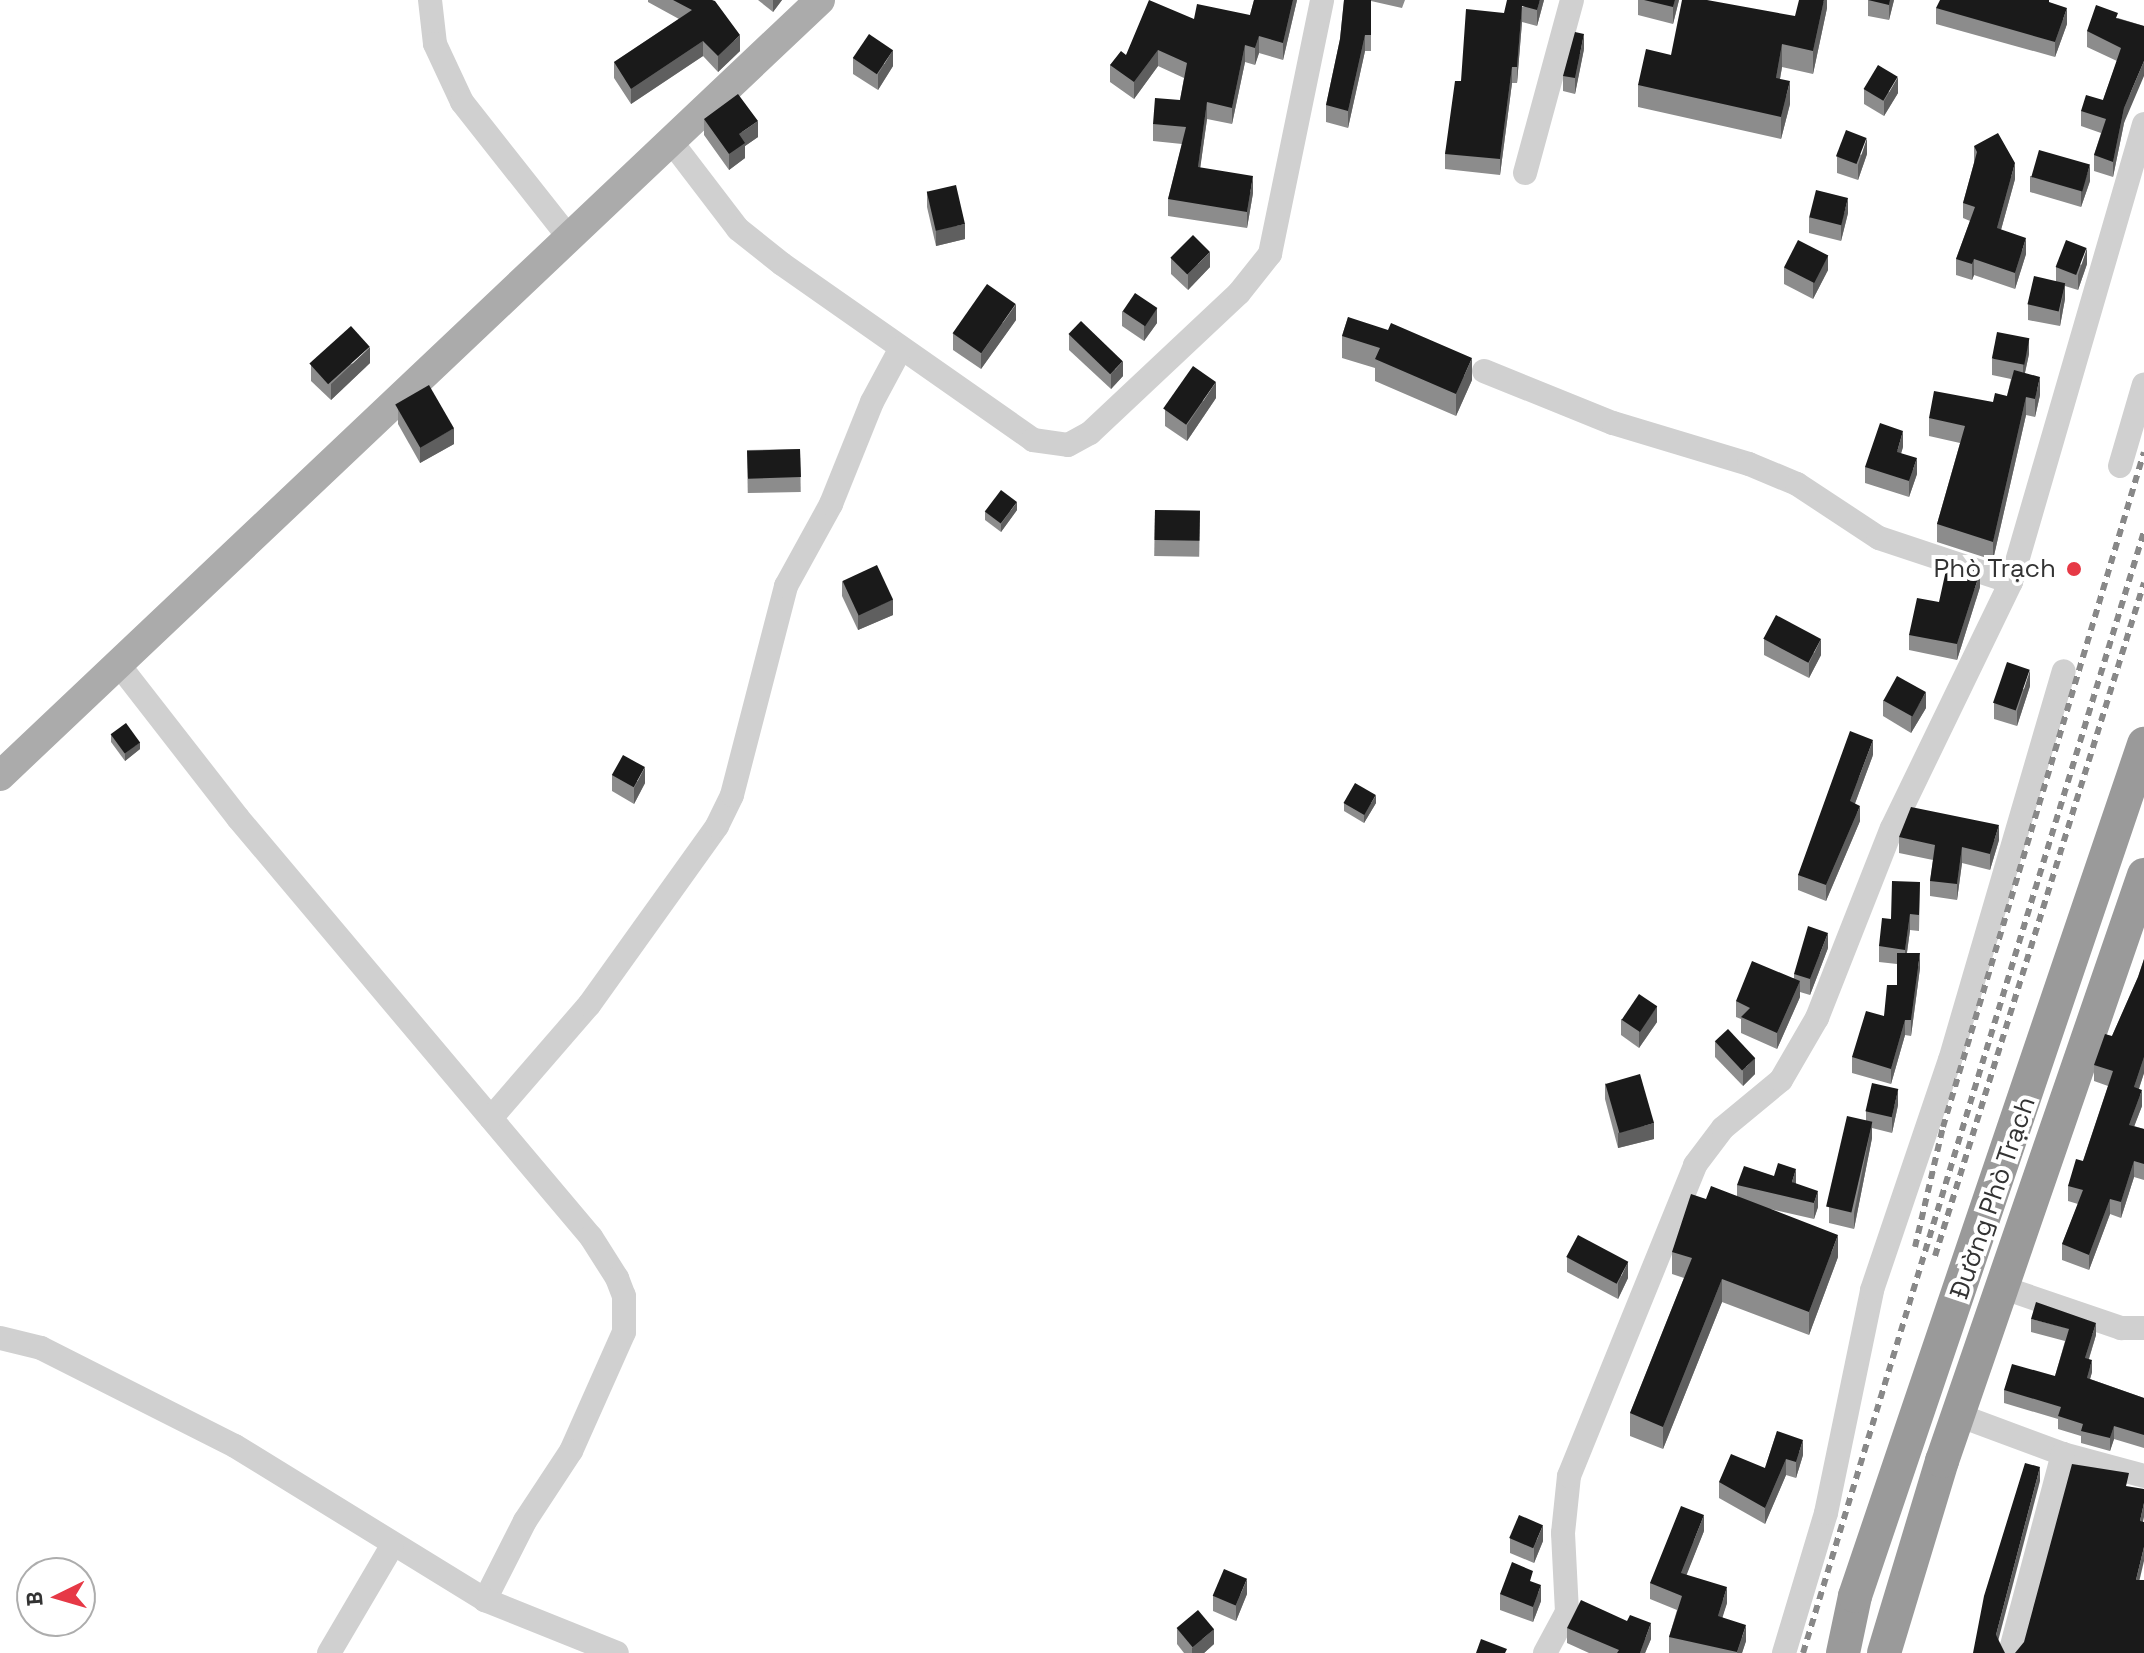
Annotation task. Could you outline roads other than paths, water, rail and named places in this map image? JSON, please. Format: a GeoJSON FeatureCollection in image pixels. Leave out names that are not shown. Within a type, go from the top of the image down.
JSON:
{"type":"FeatureCollection","features":[{"type":"Feature","properties":{"kind":"highway","name":"Đường Phò Trạch"},"geometry":{"type":"LineString","coordinates":[[1843,1653],[1855,1596],[1986,1222],[2144,744]]}},
{"type":"Feature","properties":{"kind":"highway","name":"Đường Phò Trạch"},"geometry":{"type":"LineString","coordinates":[[1884,1653],[1894,1609],[1958,1415],[2135,931],[2144,875]]}},
{"type":"Feature","properties":{"kind":"highway"},"geometry":{"type":"LineString","coordinates":[[1986,1222],[2022,1237]]}},
{"type":"Feature","properties":{"kind":"highway"},"geometry":{"type":"LineString","coordinates":[[1855,1596],[1894,1609]]}},
{"type":"Feature","properties":{"kind":"main road"},"geometry":{"type":"LineString","coordinates":[[0,776],[567,235],[820,0]]}},
{"type":"Feature","properties":{"kind":"street"},"geometry":{"type":"LineString","coordinates":[[430,0],[435,44],[462,102],[567,235]]}},
{"type":"Feature","properties":{"kind":"street"},"geometry":{"type":"LineString","coordinates":[[670,140],[738,229],[1033,440],[1068,445],[1090,433],[1239,293],[1270,254],[1322,0]]}},
{"type":"Feature","properties":{"kind":"street"},"geometry":{"type":"LineString","coordinates":[[1525,173],[1572,0]]}},
{"type":"Feature","properties":{"kind":"street"},"geometry":{"type":"LineString","coordinates":[[1556,1649],[1567,1612],[1563,1533],[1569,1476],[1695,1165],[1723,1128],[1781,1080],[1817,1018],[1892,828],[2011,582],[2144,124]]}},
{"type":"Feature","properties":{"kind":"street"},"geometry":{"type":"LineString","coordinates":[[491,1118],[589,1005],[717,826],[732,795],[786,586],[831,504],[872,402],[901,348]]}},
{"type":"Feature","properties":{"kind":"street"},"geometry":{"type":"LineString","coordinates":[[1484,371],[1613,423],[1749,464],[1797,484],[1879,538],[2011,582]]}},
{"type":"Feature","properties":{"kind":"street"},"geometry":{"type":"LineString","coordinates":[[2120,466],[2144,384]]}},
{"type":"Feature","properties":{"kind":"street"},"geometry":{"type":"LineString","coordinates":[[119,665],[238,818],[591,1237],[617,1278],[626,1317],[624,1332],[571,1451],[525,1521],[485,1600]]}},
{"type":"Feature","properties":{"kind":"street"},"geometry":{"type":"LineString","coordinates":[[1784,1653],[1826,1513],[1872,1290],[1950,1060],[2064,671]]}},
{"type":"Feature","properties":{"kind":"street"},"geometry":{"type":"LineString","coordinates":[[2004,1288],[2121,1328],[2144,1328]]}},
{"type":"Feature","properties":{"kind":"street"},"geometry":{"type":"LineString","coordinates":[[0,1338],[41,1348],[235,1446],[392,1546],[564,1644],[617,1653]]}},
{"type":"Feature","properties":{"kind":"street"},"geometry":{"type":"LineString","coordinates":[[1958,1415],[2063,1454],[2144,1476]]}},
{"type":"Feature","properties":{"kind":"street"},"geometry":{"type":"LineString","coordinates":[[2010,1653],[2063,1454]]}},
{"type":"Feature","properties":{"kind":"street"},"geometry":{"type":"LineString","coordinates":[[329,1653],[392,1546]]}},
{"type":"Feature","properties":{"kind":"railway"},"geometry":{"type":"LineString","coordinates":[[1915,1247],[1943,1127],[2144,452]]}},
{"type":"Feature","properties":{"kind":"railway"},"geometry":{"type":"LineString","coordinates":[[1803,1653],[2144,531]]}},
{"type":"Feature","properties":{"kind":"railway"},"geometry":{"type":"LineString","coordinates":[[1935,1256],[2144,583]]}},
{"type":"Feature","properties":{"kind":"place","name":"Phò Trạch"},"geometry":{"type":"Point","coordinates":[2074,569]}}]}
